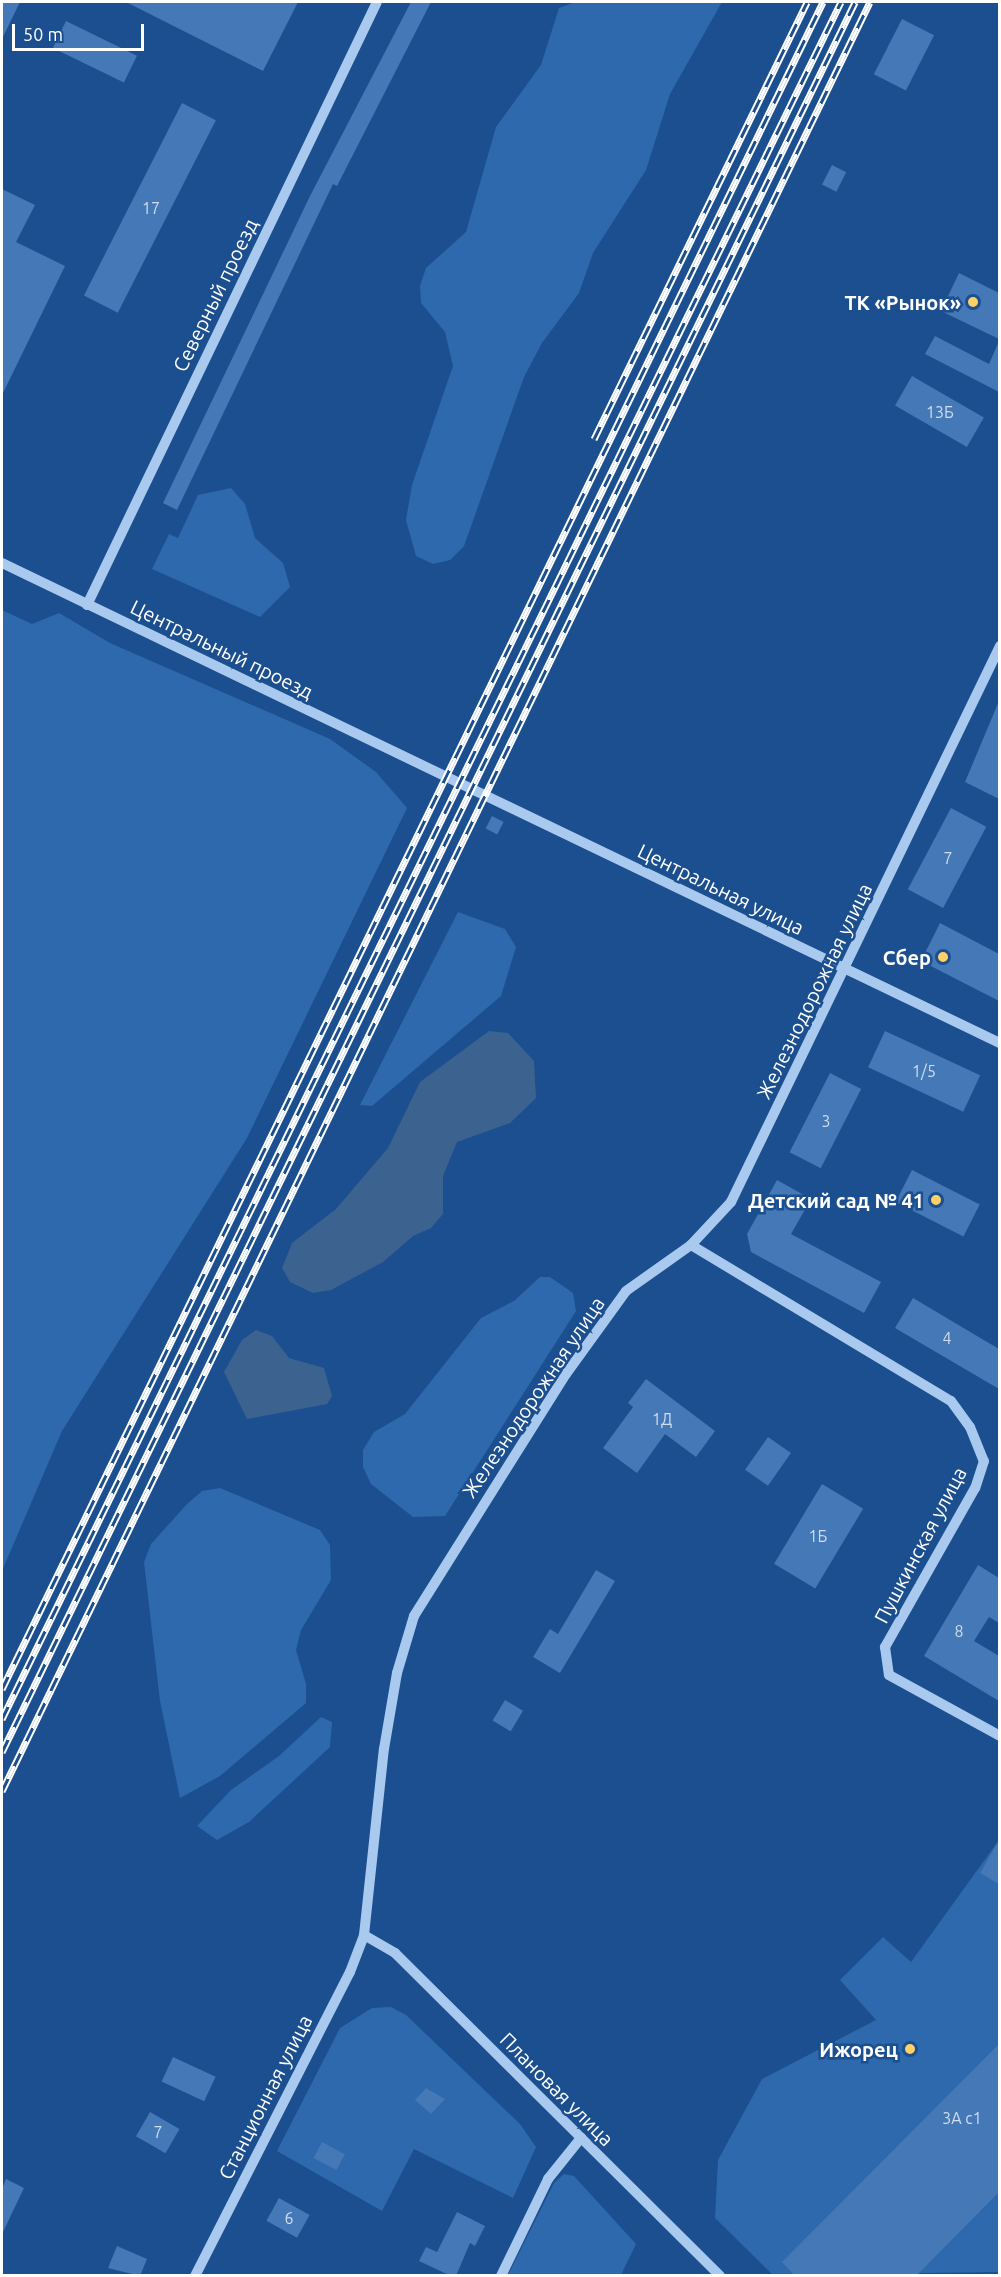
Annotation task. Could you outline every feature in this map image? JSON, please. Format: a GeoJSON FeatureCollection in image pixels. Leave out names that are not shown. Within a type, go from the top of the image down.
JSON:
{"type":"FeatureCollection","features":[{"type":"Feature","properties":{"kind":"street","name":"Северный проезд"},"geometry":{"type":"LineString","coordinates":[[87,605],[377,2]]}},
{"type":"Feature","properties":{"kind":"street","name":"Центральный проезд"},"geometry":{"type":"LineString","coordinates":[[2,563],[427,768]]}},
{"type":"Feature","properties":{"kind":"street","name":"Железнодорожная улица"},"geometry":{"type":"LineString","coordinates":[[364,1935],[384,1749],[397,1672],[414,1616],[566,1374],[626,1291],[691,1245],[731,1202],[999,646]]}},
{"type":"Feature","properties":{"kind":"street","name":"Центральная улица"},"geometry":{"type":"LineString","coordinates":[[427,768],[999,1043]]}},
{"type":"Feature","properties":{"kind":"street","name":"Пушкинская улица"},"geometry":{"type":"LineString","coordinates":[[691,1245],[951,1401],[970,1427],[984,1461],[975,1488],[885,1647],[889,1675],[999,1736]]}},
{"type":"Feature","properties":{"kind":"street","name":"Плановая улица"},"geometry":{"type":"LineString","coordinates":[[364,1935],[395,1953],[720,2276]]}},
{"type":"Feature","properties":{"kind":"street","name":"Станционная улица"},"geometry":{"type":"LineString","coordinates":[[195,2276],[350,1972],[364,1935]]}},
{"type":"Feature","properties":{"kind":"street"},"geometry":{"type":"LineString","coordinates":[[501,2276],[548,2180],[582,2138]]}},
{"type":"Feature","properties":{"kind":"shaded area"},"geometry":{"type":"Polygon","coordinates":[[[576,2],[722,2],[670,94],[646,170],[593,253],[579,293],[542,343],[524,377],[464,546],[450,560],[433,564],[416,556],[406,520],[412,485],[453,366],[445,332],[421,303],[420,286],[426,268],[466,232],[496,127],[541,65],[559,8],[576,2]]]}},
{"type":"Feature","properties":{"kind":"shaded area"},"geometry":{"type":"Polygon","coordinates":[[[231,488],[245,504],[255,538],[283,563],[290,587],[260,617],[152,569],[169,534],[178,538],[198,495],[231,488]]]}},
{"type":"Feature","properties":{"kind":"shaded area"},"geometry":{"type":"Polygon","coordinates":[[[2,610],[32,624],[59,613],[110,643],[330,739],[376,772],[407,808],[247,1138],[62,1431],[2,1571],[2,610]]]}},
{"type":"Feature","properties":{"kind":"shaded area"},"geometry":{"type":"Polygon","coordinates":[[[458,912],[505,929],[516,947],[501,996],[372,1106],[360,1105],[458,912]]]}},
{"type":"Feature","properties":{"kind":"shaded area"},"geometry":{"type":"Polygon","coordinates":[[[489,1031],[508,1033],[534,1061],[536,1098],[510,1123],[457,1142],[443,1176],[443,1214],[431,1228],[413,1236],[383,1262],[331,1290],[313,1293],[290,1282],[282,1268],[292,1243],[336,1209],[388,1148],[420,1082],[489,1031]]]}},
{"type":"Feature","properties":{"kind":"shaded area"},"geometry":{"type":"Polygon","coordinates":[[[540,1277],[550,1277],[573,1293],[576,1311],[445,1516],[413,1517],[371,1484],[363,1467],[363,1450],[374,1432],[405,1414],[481,1318],[514,1301],[540,1277]]]}},
{"type":"Feature","properties":{"kind":"shaded area"},"geometry":{"type":"Polygon","coordinates":[[[256,1330],[272,1336],[289,1358],[324,1368],[332,1396],[327,1404],[247,1419],[224,1372],[242,1340],[256,1330]]]}},
{"type":"Feature","properties":{"kind":"shaded area"},"geometry":{"type":"Polygon","coordinates":[[[220,1488],[320,1530],[330,1545],[331,1580],[301,1630],[296,1650],[306,1684],[306,1703],[220,1776],[180,1798],[160,1701],[144,1562],[151,1544],[187,1504],[202,1491],[220,1488]]]}},
{"type":"Feature","properties":{"kind":"shaded area"},"geometry":{"type":"Polygon","coordinates":[[[321,1717],[332,1722],[330,1747],[249,1822],[217,1840],[197,1826],[231,1790],[279,1756],[321,1717]]]}},
{"type":"Feature","properties":{"kind":"shaded area","name":"Ижорец"},"geometry":{"type":"Polygon","coordinates":[[[999,1840],[999,2272],[773,2275],[715,2218],[718,2160],[762,2079],[876,2020],[840,1980],[883,1937],[911,1962],[999,1840]]]}},
{"type":"Feature","properties":{"kind":"shaded area"},"geometry":{"type":"Polygon","coordinates":[[[391,2007],[406,2015],[520,2124],[536,2147],[513,2198],[414,2149],[382,2211],[277,2151],[340,2028],[372,2008],[391,2007]]]}},
{"type":"Feature","properties":{"kind":"shaded area"},"geometry":{"type":"Polygon","coordinates":[[[564,2174],[574,2176],[636,2244],[621,2275],[508,2275],[554,2183],[564,2174]]]}},
{"type":"Feature","properties":{"kind":"building"},"geometry":{"type":"Polygon","coordinates":[[[2,2],[20,2],[2,39],[2,2]]]}},
{"type":"Feature","properties":{"kind":"building"},"geometry":{"type":"Polygon","coordinates":[[[126,2],[298,2],[263,71],[126,2]]]}},
{"type":"Feature","properties":{"kind":"building"},"geometry":{"type":"Polygon","coordinates":[[[411,2],[431,2],[337,186],[333,184],[177,510],[163,503],[310,196],[411,2]]]}},
{"type":"Feature","properties":{"kind":"building"},"geometry":{"type":"Polygon","coordinates":[[[902,19],[934,35],[906,91],[874,74],[902,19]]]}},
{"type":"Feature","properties":{"kind":"building"},"geometry":{"type":"Polygon","coordinates":[[[66,21],[137,56],[124,83],[53,48],[66,21]]]}},
{"type":"Feature","properties":{"kind":"building"},"geometry":{"type":"Polygon","coordinates":[[[182,103],[216,120],[118,313],[84,295],[182,103]]]}},
{"type":"Feature","properties":{"kind":"building"},"geometry":{"type":"Polygon","coordinates":[[[832,165],[846,172],[836,192],[822,185],[832,165]]]}},
{"type":"Feature","properties":{"kind":"building"},"geometry":{"type":"Polygon","coordinates":[[[2,189],[35,205],[16,242],[65,266],[2,395],[2,189]]]}},
{"type":"Feature","properties":{"kind":"building","name":"ТК «Рынок»"},"geometry":{"type":"Polygon","coordinates":[[[959,273],[999,293],[999,339],[941,311],[959,273]]]}},
{"type":"Feature","properties":{"kind":"building"},"geometry":{"type":"Polygon","coordinates":[[[935,336],[989,364],[999,341],[999,392],[925,354],[935,336]]]}},
{"type":"Feature","properties":{"kind":"building"},"geometry":{"type":"Polygon","coordinates":[[[912,376],[984,417],[967,447],[895,405],[912,376]]]}},
{"type":"Feature","properties":{"kind":"building"},"geometry":{"type":"Polygon","coordinates":[[[999,701],[999,799],[965,782],[999,701]]]}},
{"type":"Feature","properties":{"kind":"building"},"geometry":{"type":"Polygon","coordinates":[[[951,808],[986,827],[943,908],[908,889],[951,808]]]}},
{"type":"Feature","properties":{"kind":"building"},"geometry":{"type":"Polygon","coordinates":[[[492,816],[504,822],[497,834],[486,828],[492,816]]]}},
{"type":"Feature","properties":{"kind":"building"},"geometry":{"type":"Polygon","coordinates":[[[940,923],[999,954],[999,1001],[921,961],[940,923]]]}},
{"type":"Feature","properties":{"kind":"building"},"geometry":{"type":"Polygon","coordinates":[[[885,1031],[980,1075],[963,1112],[868,1067],[885,1031]]]}},
{"type":"Feature","properties":{"kind":"building"},"geometry":{"type":"Polygon","coordinates":[[[830,1073],[861,1089],[821,1168],[790,1152],[830,1073]]]}},
{"type":"Feature","properties":{"kind":"building"},"geometry":{"type":"Polygon","coordinates":[[[912,1170],[980,1205],[963,1237],[896,1202],[912,1170]]]}},
{"type":"Feature","properties":{"kind":"building"},"geometry":{"type":"Polygon","coordinates":[[[777,1180],[811,1199],[791,1234],[881,1282],[864,1313],[751,1252],[747,1234],[777,1180]]]}},
{"type":"Feature","properties":{"kind":"building"},"geometry":{"type":"Polygon","coordinates":[[[913,1298],[999,1349],[999,1389],[895,1328],[913,1298]]]}},
{"type":"Feature","properties":{"kind":"building"},"geometry":{"type":"Polygon","coordinates":[[[646,1379],[715,1431],[696,1457],[665,1434],[637,1473],[603,1448],[633,1407],[628,1403],[646,1379]]]}},
{"type":"Feature","properties":{"kind":"building"},"geometry":{"type":"Polygon","coordinates":[[[768,1437],[791,1453],[768,1486],[745,1470],[768,1437]]]}},
{"type":"Feature","properties":{"kind":"building"},"geometry":{"type":"Polygon","coordinates":[[[822,1484],[863,1509],[815,1588],[774,1564],[822,1484]]]}},
{"type":"Feature","properties":{"kind":"building"},"geometry":{"type":"Polygon","coordinates":[[[978,1565],[999,1578],[999,1623],[989,1617],[974,1641],[999,1656],[999,1701],[924,1656],[978,1565]]]}},
{"type":"Feature","properties":{"kind":"building"},"geometry":{"type":"Polygon","coordinates":[[[596,1570],[615,1581],[560,1673],[533,1657],[550,1629],[558,1634],[596,1570]]]}},
{"type":"Feature","properties":{"kind":"building"},"geometry":{"type":"Polygon","coordinates":[[[505,1700],[523,1711],[511,1731],[493,1721],[505,1700]]]}},
{"type":"Feature","properties":{"kind":"building"},"geometry":{"type":"Polygon","coordinates":[[[999,1840],[999,1884],[980,1873],[999,1840]]]}},
{"type":"Feature","properties":{"kind":"building"},"geometry":{"type":"Polygon","coordinates":[[[999,2044],[999,2192],[916,2276],[795,2276],[782,2262],[999,2044]]]}},
{"type":"Feature","properties":{"kind":"building"},"geometry":{"type":"Polygon","coordinates":[[[173,2057],[216,2077],[204,2101],[162,2081],[173,2057]]]}},
{"type":"Feature","properties":{"kind":"building"},"geometry":{"type":"Polygon","coordinates":[[[426,2088],[445,2099],[431,2114],[415,2100],[426,2088]]]}},
{"type":"Feature","properties":{"kind":"building"},"geometry":{"type":"Polygon","coordinates":[[[150,2112],[179,2129],[165,2153],[136,2136],[150,2112]]]}},
{"type":"Feature","properties":{"kind":"building"},"geometry":{"type":"Polygon","coordinates":[[[322,2142],[345,2154],[337,2170],[314,2158],[322,2142]]]}},
{"type":"Feature","properties":{"kind":"building"},"geometry":{"type":"Polygon","coordinates":[[[6,2179],[24,2188],[2,2234],[2,2189],[6,2179]]]}},
{"type":"Feature","properties":{"kind":"building"},"geometry":{"type":"Polygon","coordinates":[[[279,2198],[310,2215],[297,2238],[266,2221],[279,2198]]]}},
{"type":"Feature","properties":{"kind":"building"},"geometry":{"type":"Polygon","coordinates":[[[457,2212],[485,2226],[475,2246],[470,2243],[456,2276],[451,2276],[419,2261],[426,2247],[437,2252],[457,2212]]]}},
{"type":"Feature","properties":{"kind":"building"},"geometry":{"type":"Polygon","coordinates":[[[117,2246],[147,2259],[140,2276],[108,2268],[117,2246]]]}},
{"type":"Feature","properties":{"kind":"railway"},"geometry":{"type":"LineString","coordinates":[[594,439],[807,2]]}},
{"type":"Feature","properties":{"kind":"railway"},"geometry":{"type":"LineString","coordinates":[[2,1689],[823,2]]}},
{"type":"Feature","properties":{"kind":"railway"},"geometry":{"type":"LineString","coordinates":[[2,1719],[841,2]]}},
{"type":"Feature","properties":{"kind":"railway"},"geometry":{"type":"LineString","coordinates":[[2,1752],[855,2]]}},
{"type":"Feature","properties":{"kind":"railway"},"geometry":{"type":"LineString","coordinates":[[2,1791],[870,2]]}},
{"type":"Feature","properties":{"kind":"place","name":"ТК «Рынок»"},"geometry":{"type":"Point","coordinates":[973,302]}},
{"type":"Feature","properties":{"kind":"place","name":"Сбер"},"geometry":{"type":"Point","coordinates":[943,957]}},
{"type":"Feature","properties":{"kind":"place","name":"Детский сад № 41"},"geometry":{"type":"Point","coordinates":[936,1200]}},
{"type":"Feature","properties":{"kind":"place","name":"Ижорец"},"geometry":{"type":"Point","coordinates":[910,2049]}}]}
